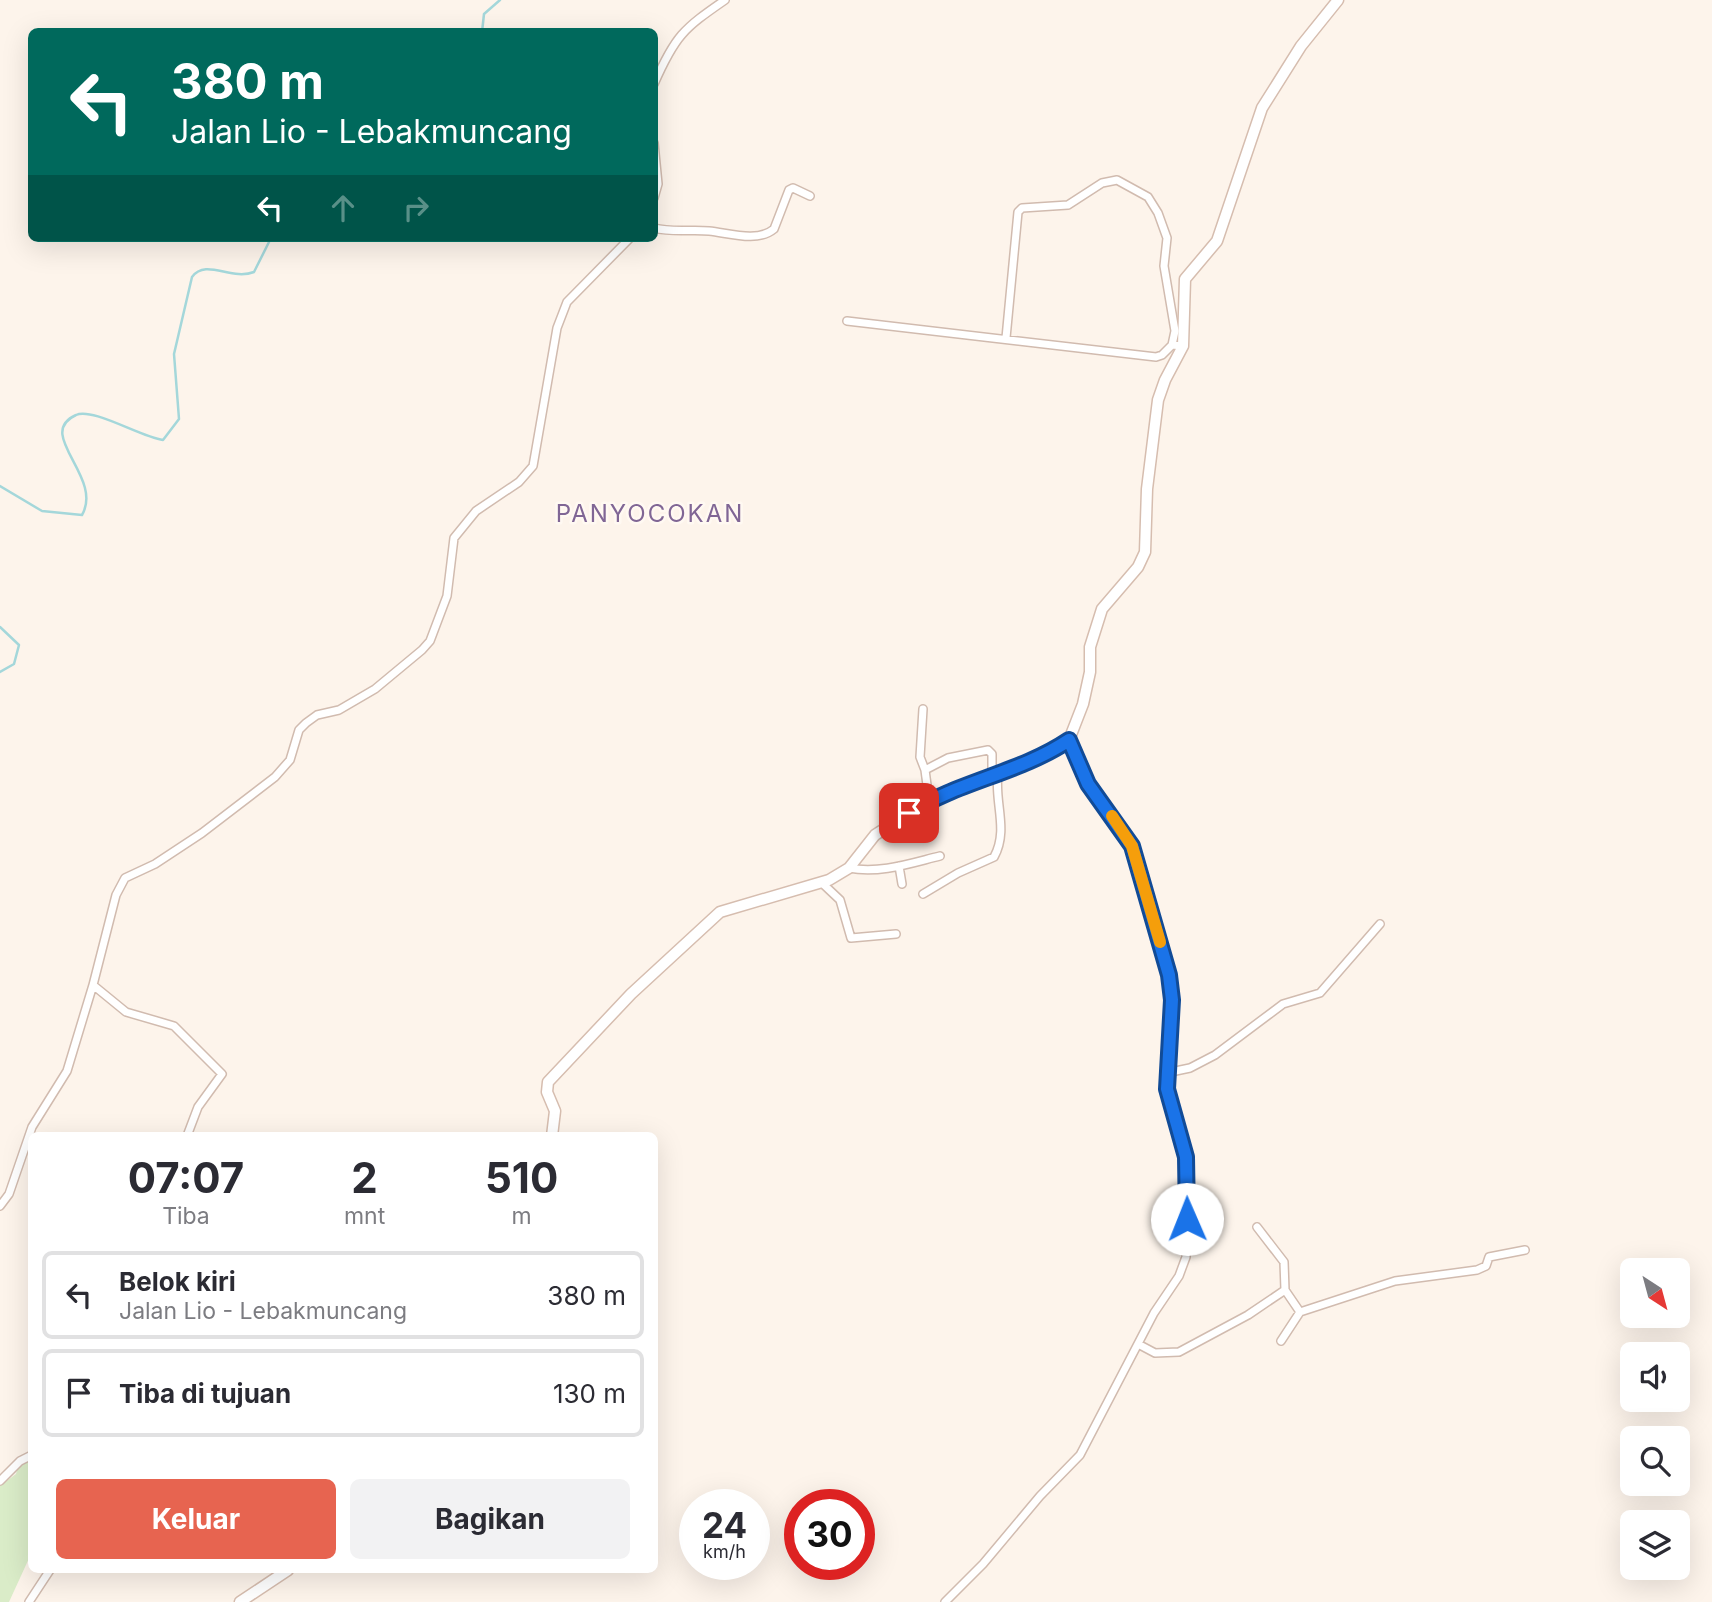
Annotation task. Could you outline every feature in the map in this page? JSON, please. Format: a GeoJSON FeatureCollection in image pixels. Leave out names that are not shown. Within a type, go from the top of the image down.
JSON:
{"type":"FeatureCollection","features":[{"type":"Feature","properties":{"kind":"street"},"geometry":{"type":"LineString","coordinates":[[658,75],[673,42],[695,21],[725,0]]}},
{"type":"Feature","properties":{"kind":"street"},"geometry":{"type":"LineString","coordinates":[[552,1132],[555,1111],[547,1092],[548,1082],[678,949],[724,909],[822,883],[849,868],[875,835],[929,800],[1051,752],[1069,740],[1083,704],[1090,672],[1090,647],[1098,618],[1108,600],[1138,567],[1145,552],[1147,489],[1158,400],[1178,345],[1185,279],[1217,241],[1262,108],[1301,46],[1338,0]]}},
{"type":"Feature","properties":{"kind":"street"},"geometry":{"type":"LineString","coordinates":[[1006,338],[1018,212],[1022,208],[1068,205],[1102,183],[1116,180],[1148,197],[1164,226],[1167,238],[1164,266],[1178,345]]}},
{"type":"Feature","properties":{"kind":"street"},"geometry":{"type":"LineString","coordinates":[[658,229],[677,233],[697,230],[760,235],[774,229],[789,190],[793,188],[810,196]]}},
{"type":"Feature","properties":{"kind":"street"},"geometry":{"type":"LineString","coordinates":[[30,1132],[67,1071],[116,895],[125,878],[155,864],[202,833],[275,777],[290,760],[299,730],[306,723],[317,715],[339,710],[375,689],[430,641],[447,596],[454,538],[476,511],[519,482],[533,466],[555,339],[567,302],[626,242]]}},
{"type":"Feature","properties":{"kind":"street"},"geometry":{"type":"LineString","coordinates":[[847,321],[1156,356],[1178,345]]}},
{"type":"Feature","properties":{"kind":"street"},"geometry":{"type":"LineString","coordinates":[[923,709],[920,757],[925,770],[929,800]]}},
{"type":"Feature","properties":{"kind":"street"},"geometry":{"type":"LineString","coordinates":[[945,1602],[983,1564],[1040,1496],[1080,1455],[1154,1313],[1179,1276],[1186,1257],[1186,1157],[1167,1089],[1166,1073],[1172,1000],[1157,932],[1132,846],[1088,784],[1069,740]]}},
{"type":"Feature","properties":{"kind":"street"},"geometry":{"type":"LineString","coordinates":[[923,894],[994,856],[1002,829],[996,803],[992,754],[987,750],[948,758],[925,770]]}},
{"type":"Feature","properties":{"kind":"street"},"geometry":{"type":"LineString","coordinates":[[849,868],[871,870],[940,856]]}},
{"type":"Feature","properties":{"kind":"street"},"geometry":{"type":"LineString","coordinates":[[899,866],[902,884]]}},
{"type":"Feature","properties":{"kind":"street"},"geometry":{"type":"LineString","coordinates":[[822,883],[841,901],[851,938],[896,934]]}},
{"type":"Feature","properties":{"kind":"street"},"geometry":{"type":"LineString","coordinates":[[1166,1073],[1190,1069],[1216,1055],[1283,1004],[1320,993],[1380,923]]}},
{"type":"Feature","properties":{"kind":"street"},"geometry":{"type":"LineString","coordinates":[[93,985],[126,1012],[173,1026],[220,1069],[222,1078],[198,1107],[189,1132]]}},
{"type":"Feature","properties":{"kind":"street"},"geometry":{"type":"LineString","coordinates":[[0,1206],[9,1194],[28,1139]]}},
{"type":"Feature","properties":{"kind":"street"},"geometry":{"type":"LineString","coordinates":[[1257,1227],[1284,1262],[1285,1290],[1300,1312]]}},
{"type":"Feature","properties":{"kind":"street"},"geometry":{"type":"LineString","coordinates":[[1281,1341],[1300,1312],[1395,1282],[1477,1270],[1486,1266],[1492,1256],[1525,1251]]}},
{"type":"Feature","properties":{"kind":"street"},"geometry":{"type":"LineString","coordinates":[[1138,1344],[1155,1353],[1179,1352],[1248,1315],[1285,1290]]}},
{"type":"Feature","properties":{"kind":"street"},"geometry":{"type":"LineString","coordinates":[[0,1481],[20,1461],[28,1457]]}},
{"type":"Feature","properties":{"kind":"street"},"geometry":{"type":"LineString","coordinates":[[29,1602],[48,1573]]}},
{"type":"Feature","properties":{"kind":"street"},"geometry":{"type":"LineString","coordinates":[[244,1601],[284,1573]]}},
{"type":"Feature","properties":{"kind":"green space"},"geometry":{"type":"Polygon","coordinates":[[[28,1460],[28,1561],[9,1602],[0,1602],[0,1486],[16,1474],[19,1462],[28,1460]]]}},
{"type":"Feature","properties":{"kind":"waterway"},"geometry":{"type":"LineString","coordinates":[[482,28],[484,14],[500,0]]}},
{"type":"Feature","properties":{"kind":"waterway"},"geometry":{"type":"LineString","coordinates":[[0,486],[42,511],[82,515],[86,501],[84,486],[65,445],[62,433],[65,423],[76,415],[93,415],[163,440],[179,419],[174,354],[192,277],[204,269],[237,274],[254,272],[269,242]]}},
{"type":"Feature","properties":{"kind":"waterway"},"geometry":{"type":"LineString","coordinates":[[0,627],[19,645],[14,664],[0,672]]}},
{"type":"Feature","properties":{"kind":"slow traffic"},"geometry":{"type":"LineString","coordinates":[[1112,816],[1132,846],[1160,942]]}},
{"type":"Feature","properties":{"kind":"district","name":"PANYOCOKAN"},"geometry":{"type":"Point","coordinates":[650,514]}},
{"type":"Feature","properties":{"kind":"route"},"geometry":{"type":"LineString","coordinates":[[909,813],[929,800],[1051,752],[1069,740],[1088,784],[1132,846],[1169,975],[1172,1000],[1167,1089],[1186,1157],[1187,1219]]}}]}
